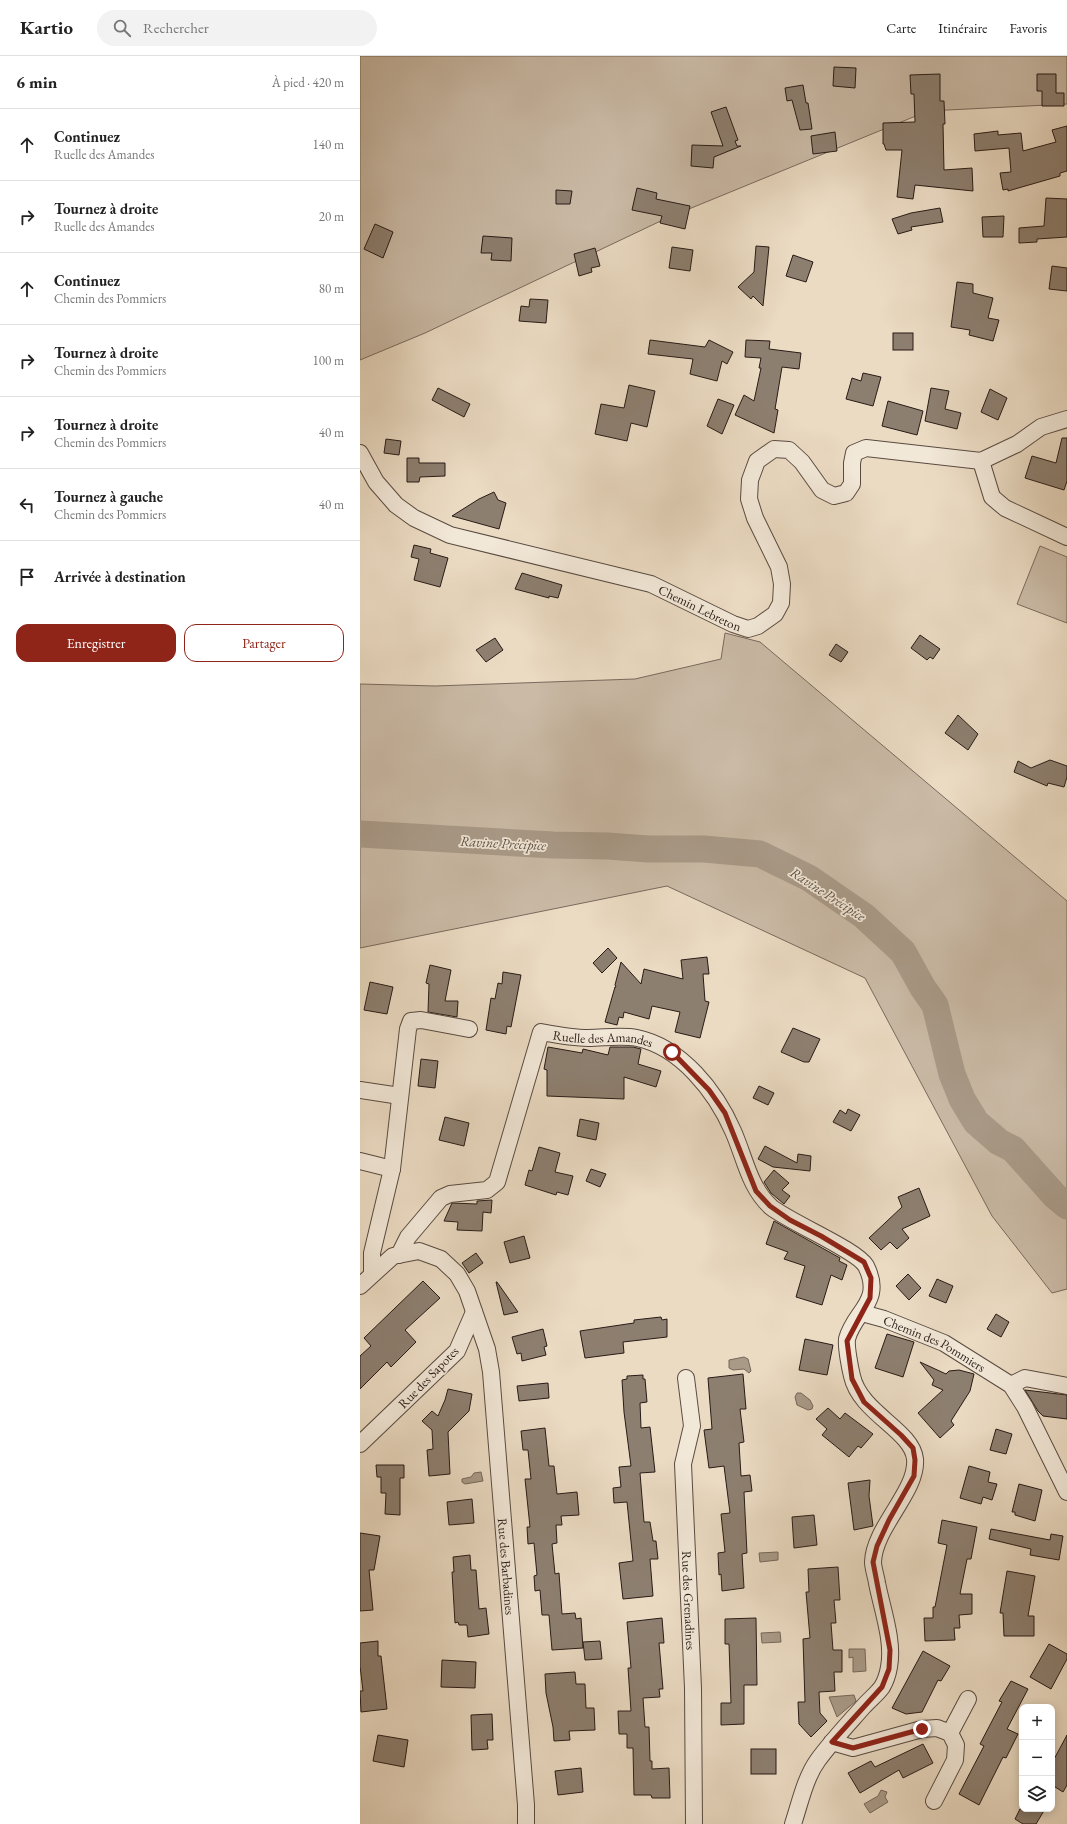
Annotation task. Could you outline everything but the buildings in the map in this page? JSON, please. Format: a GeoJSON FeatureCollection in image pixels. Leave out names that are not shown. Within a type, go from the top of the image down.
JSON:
{"type":"FeatureCollection","features":[{"type":"Feature","properties":{"kind":"street"},"geometry":{"type":"LineString","coordinates":[[1067,419],[1041,427],[1017,444],[981,462],[992,497],[1006,508],[1067,537]]}},
{"type":"Feature","properties":{"kind":"street","name":"Chemin Lebreton"},"geometry":{"type":"LineString","coordinates":[[360,453],[376,482],[396,505],[414,518],[450,535],[651,584],[733,624],[748,629],[758,626],[775,614],[781,603],[782,584],[779,568],[765,541],[749,499],[750,480],[757,461],[774,449],[789,450],[802,462],[822,490],[834,496],[846,493],[852,484],[852,463],[854,453],[866,448],[981,462]]}},
{"type":"Feature","properties":{"kind":"street"},"geometry":{"type":"LineString","coordinates":[[372,1274],[372,1253],[392,1169],[408,1029],[412,1021],[421,1020],[469,1029]]}},
{"type":"Feature","properties":{"kind":"street","name":"Ruelle des Amandes"},"geometry":{"type":"LineString","coordinates":[[399,1255],[408,1237],[441,1198],[450,1194],[487,1190],[497,1182],[541,1032],[564,1036],[636,1038],[656,1044],[672,1052],[709,1090],[725,1113],[756,1191],[770,1206],[790,1220],[821,1236],[864,1262],[871,1278],[870,1298],[862,1314]]}},
{"type":"Feature","properties":{"kind":"street"},"geometry":{"type":"LineString","coordinates":[[360,1090],[400,1096]]}},
{"type":"Feature","properties":{"kind":"street"},"geometry":{"type":"LineString","coordinates":[[360,1161],[392,1169]]}},
{"type":"Feature","properties":{"kind":"street"},"geometry":{"type":"LineString","coordinates":[[360,1286],[393,1256],[418,1250],[441,1259],[457,1274],[468,1291],[474,1312]]}},
{"type":"Feature","properties":{"kind":"street","name":"Rue des Sapotes"},"geometry":{"type":"LineString","coordinates":[[360,1444],[457,1351],[474,1312]]}},
{"type":"Feature","properties":{"kind":"street","name":"Rue des Barbadines"},"geometry":{"type":"LineString","coordinates":[[474,1312],[487,1349],[492,1372],[526,1805],[526,1824]]}},
{"type":"Feature","properties":{"kind":"street"},"geometry":{"type":"LineString","coordinates":[[793,1824],[807,1782],[816,1762],[832,1742],[882,1687],[889,1669],[890,1650],[873,1562],[877,1546],[889,1520],[914,1476],[915,1460],[913,1448],[901,1435],[864,1402],[852,1379],[847,1341],[862,1314]]}},
{"type":"Feature","properties":{"kind":"street","name":"Chemin des Pommiers"},"geometry":{"type":"LineString","coordinates":[[862,1314],[884,1319],[944,1343],[1011,1385],[1025,1407],[1067,1492]]}},
{"type":"Feature","properties":{"kind":"street","name":"Rue des Grenadines"},"geometry":{"type":"LineString","coordinates":[[686,1378],[692,1426],[683,1464],[693,1688],[694,1824]]}},
{"type":"Feature","properties":{"kind":"street"},"geometry":{"type":"LineString","coordinates":[[1011,1385],[1025,1378],[1067,1386]]}},
{"type":"Feature","properties":{"kind":"street"},"geometry":{"type":"LineString","coordinates":[[950,1733],[968,1699]]}},
{"type":"Feature","properties":{"kind":"street"},"geometry":{"type":"LineString","coordinates":[[832,1742],[853,1748],[922,1729],[937,1728],[950,1733],[956,1745],[955,1760],[934,1801]]}},
{"type":"Feature","properties":{"kind":"shaded area"},"geometry":{"type":"Polygon","coordinates":[[[360,56],[1067,56],[1067,104],[928,111],[667,218],[425,333],[360,360],[360,56]]]}},
{"type":"Feature","properties":{"kind":"shaded area"},"geometry":{"type":"Polygon","coordinates":[[[1040,546],[1067,557],[1067,623],[1017,604],[1040,546]]]}},
{"type":"Feature","properties":{"kind":"shaded area"},"geometry":{"type":"Polygon","coordinates":[[[725,633],[760,642],[1067,901],[1067,1289],[1052,1293],[992,1216],[865,978],[667,886],[360,948],[360,684],[435,686],[635,679],[721,659],[725,633]]]}},
{"type":"Feature","properties":{"kind":"shaded area"},"geometry":{"type":"Polygon","coordinates":[[[744,1357],[748,1359],[751,1371],[749,1373],[744,1369],[733,1370],[729,1368],[729,1360],[744,1357]]]}},
{"type":"Feature","properties":{"kind":"shaded area"},"geometry":{"type":"Polygon","coordinates":[[[797,1393],[801,1393],[810,1400],[813,1406],[812,1409],[808,1410],[797,1405],[795,1397],[797,1393]]]}},
{"type":"Feature","properties":{"kind":"shaded area"},"geometry":{"type":"Polygon","coordinates":[[[481,1472],[483,1481],[465,1484],[462,1482],[462,1479],[471,1477],[474,1473],[481,1472]]]}},
{"type":"Feature","properties":{"kind":"shaded area"},"geometry":{"type":"Polygon","coordinates":[[[778,1552],[778,1560],[760,1562],[759,1553],[778,1552]]]}},
{"type":"Feature","properties":{"kind":"shaded area"},"geometry":{"type":"Polygon","coordinates":[[[780,1632],[781,1642],[762,1643],[761,1633],[780,1632]]]}},
{"type":"Feature","properties":{"kind":"shaded area"},"geometry":{"type":"Polygon","coordinates":[[[849,1649],[865,1649],[866,1671],[853,1672],[853,1657],[849,1658],[849,1649]]]}},
{"type":"Feature","properties":{"kind":"shaded area"},"geometry":{"type":"Polygon","coordinates":[[[854,1695],[856,1701],[837,1717],[829,1697],[854,1695]]]}},
{"type":"Feature","properties":{"kind":"shaded area"},"geometry":{"type":"Polygon","coordinates":[[[881,1790],[887,1792],[885,1797],[888,1802],[870,1813],[864,1804],[878,1796],[881,1790]]]}},
{"type":"Feature","properties":{"kind":"waterway","name":"Ravine Précipice"},"geometry":{"type":"LineString","coordinates":[[360,834],[553,845],[608,846],[648,849],[704,849],[760,854],[809,878],[864,916],[903,952],[923,988],[935,1005],[952,1074],[962,1099],[976,1122],[999,1142],[1013,1149],[1055,1196],[1067,1206]]}},
{"type":"Feature","properties":{"kind":"route"},"geometry":{"type":"LineString","coordinates":[[672,1052],[709,1090],[725,1113],[736,1137],[756,1191],[770,1206],[790,1220],[844,1249],[864,1262],[871,1278],[870,1298],[847,1341],[852,1379],[864,1402],[901,1435],[913,1448],[915,1460],[914,1476],[889,1520],[877,1546],[873,1562],[890,1650],[889,1669],[882,1687],[842,1729],[832,1742],[853,1748],[922,1729]]}}]}
